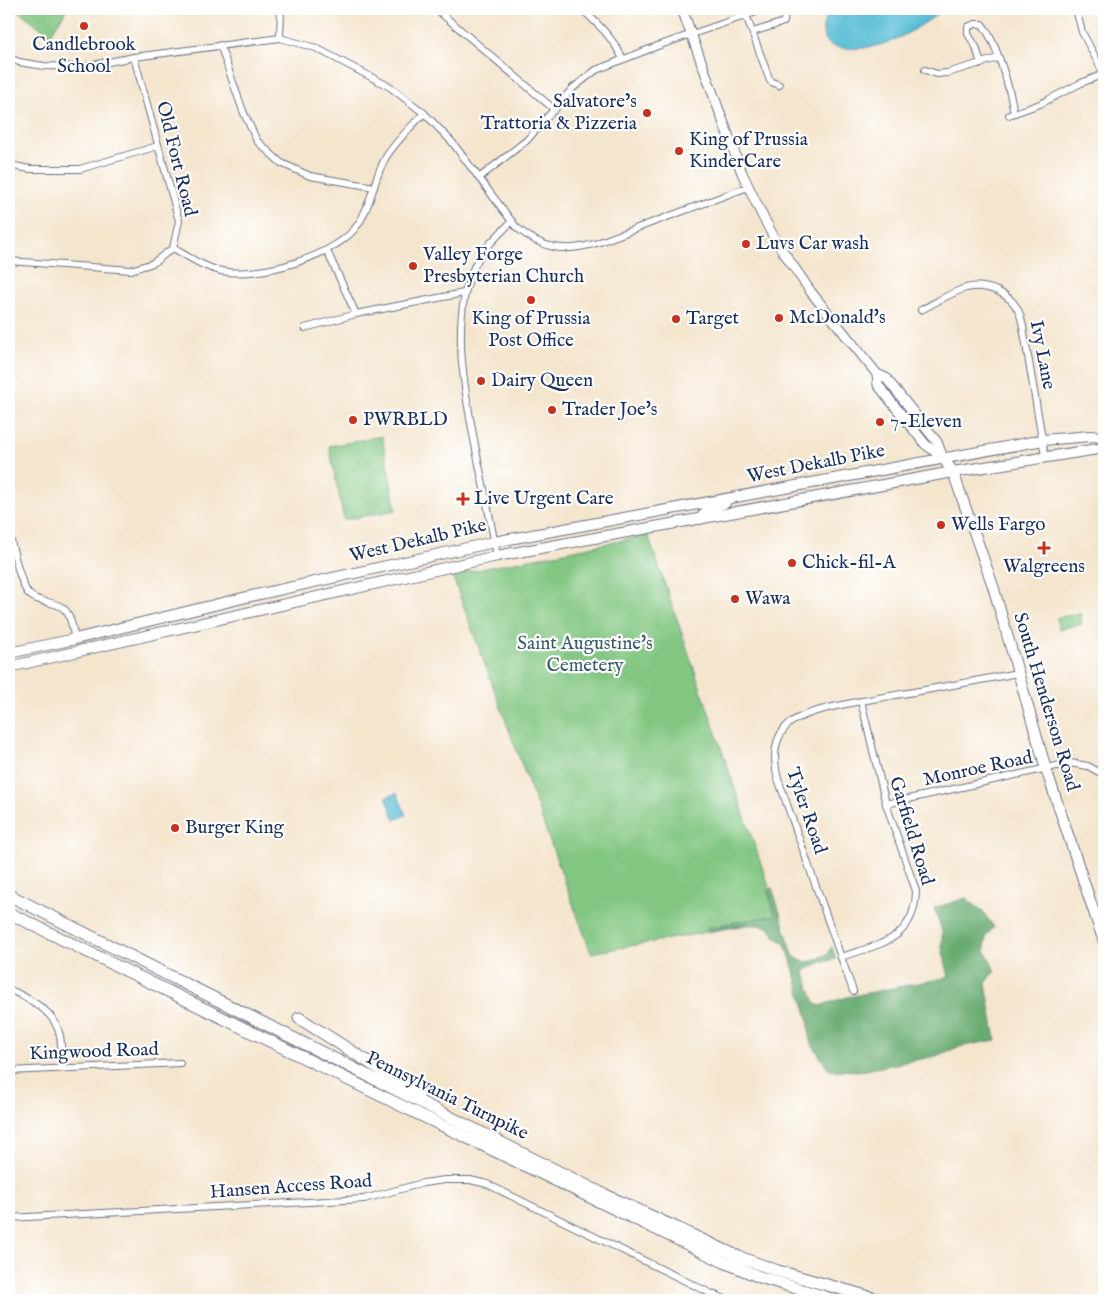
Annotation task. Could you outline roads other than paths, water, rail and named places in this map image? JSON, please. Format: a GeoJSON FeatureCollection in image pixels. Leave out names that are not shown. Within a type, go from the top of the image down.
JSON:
{"type":"FeatureCollection","features":[{"type":"Feature","properties":{"kind":"highway","name":"Pennsylvania Turnpike"},"geometry":{"type":"LineString","coordinates":[[9,895],[601,1193],[778,1272],[880,1300]]}},
{"type":"Feature","properties":{"kind":"highway","name":"Pennsylvania Turnpike"},"geometry":{"type":"LineString","coordinates":[[9,913],[413,1112],[724,1262],[760,1277],[835,1300]]}},
{"type":"Feature","properties":{"kind":"highway"},"geometry":{"type":"LineString","coordinates":[[299,1018],[467,1125]]}},
{"type":"Feature","properties":{"kind":"main road"},"geometry":{"type":"LineString","coordinates":[[682,9],[748,187],[773,235],[792,266],[817,299],[877,374],[886,378],[937,442],[943,458]]}},
{"type":"Feature","properties":{"kind":"main road","name":"West Dekalb Pike"},"geometry":{"type":"LineString","coordinates":[[9,653],[75,639],[247,596],[494,542],[1042,440],[1090,436],[1104,437]]}},
{"type":"Feature","properties":{"kind":"main road","name":"West Dekalb Pike"},"geometry":{"type":"LineString","coordinates":[[9,666],[497,556],[953,472],[1104,448]]}},
{"type":"Feature","properties":{"kind":"main road","name":"South Henderson Road"},"geometry":{"type":"LineString","coordinates":[[943,458],[953,472],[993,586],[1046,769],[1104,942]]}},
{"type":"Feature","properties":{"kind":"main road"},"geometry":{"type":"LineString","coordinates":[[700,518],[708,509],[752,494]]}},
{"type":"Feature","properties":{"kind":"main road"},"geometry":{"type":"LineString","coordinates":[[666,524],[705,502]]}},
{"type":"Feature","properties":{"kind":"street"},"geometry":{"type":"LineString","coordinates":[[280,38],[281,9]]}},
{"type":"Feature","properties":{"kind":"street"},"geometry":{"type":"LineString","coordinates":[[436,9],[554,110]]}},
{"type":"Feature","properties":{"kind":"street"},"geometry":{"type":"LineString","coordinates":[[582,9],[605,31],[616,46],[622,59]]}},
{"type":"Feature","properties":{"kind":"street"},"geometry":{"type":"LineString","coordinates":[[479,178],[527,140],[573,88],[588,75],[622,59],[765,9]]}},
{"type":"Feature","properties":{"kind":"street"},"geometry":{"type":"LineString","coordinates":[[753,32],[784,22],[786,13],[783,9]]}},
{"type":"Feature","properties":{"kind":"street"},"geometry":{"type":"LineString","coordinates":[[981,64],[976,47],[968,34],[968,26],[975,24],[982,24],[998,58],[1012,114],[1040,104],[1081,83],[1104,74],[1082,32],[1076,9]]}},
{"type":"Feature","properties":{"kind":"street"},"geometry":{"type":"LineString","coordinates":[[746,15],[770,81],[778,85]]}},
{"type":"Feature","properties":{"kind":"street"},"geometry":{"type":"LineString","coordinates":[[9,58],[19,62],[44,66],[83,67],[134,57],[280,38],[316,48],[390,87],[424,114],[452,142],[512,221],[530,238],[546,246],[563,249],[579,248],[596,243],[748,187]]}},
{"type":"Feature","properties":{"kind":"street"},"geometry":{"type":"LineString","coordinates":[[220,45],[243,111],[257,141],[281,163],[310,176],[374,187]]}},
{"type":"Feature","properties":{"kind":"street","name":"Old Fort Road"},"geometry":{"type":"LineString","coordinates":[[134,57],[180,221],[173,248]]}},
{"type":"Feature","properties":{"kind":"street"},"geometry":{"type":"LineString","coordinates":[[925,70],[937,74],[947,73],[998,58]]}},
{"type":"Feature","properties":{"kind":"street"},"geometry":{"type":"LineString","coordinates":[[9,261],[131,270],[153,263],[173,248],[199,263],[222,272],[245,272],[296,263],[327,251],[344,239],[358,224],[368,206],[386,157],[424,114]]}},
{"type":"Feature","properties":{"kind":"street"},"geometry":{"type":"LineString","coordinates":[[9,166],[37,169],[80,169],[158,146]]}},
{"type":"Feature","properties":{"kind":"street"},"geometry":{"type":"LineString","coordinates":[[497,556],[464,380],[462,329],[464,293],[475,263],[512,221]]}},
{"type":"Feature","properties":{"kind":"street"},"geometry":{"type":"LineString","coordinates":[[327,251],[356,314]]}},
{"type":"Feature","properties":{"kind":"street","name":"Ivy Lane"},"geometry":{"type":"LineString","coordinates":[[921,310],[966,288],[993,289],[1003,294],[1012,302],[1018,311],[1023,327],[1045,456]]}},
{"type":"Feature","properties":{"kind":"street"},"geometry":{"type":"LineString","coordinates":[[304,328],[356,314],[464,293]]}},
{"type":"Feature","properties":{"kind":"street"},"geometry":{"type":"LineString","coordinates":[[9,534],[26,591],[34,600],[51,602],[63,607],[69,616],[75,639]]}},
{"type":"Feature","properties":{"kind":"street","name":"Tyler Road"},"geometry":{"type":"LineString","coordinates":[[853,991],[778,779],[774,756],[776,744],[781,734],[789,724],[809,713],[861,701],[1018,673]]}},
{"type":"Feature","properties":{"kind":"street","name":"Garfield Road"},"geometry":{"type":"LineString","coordinates":[[841,957],[889,940],[900,933],[914,914],[916,891],[886,804],[861,701]]}},
{"type":"Feature","properties":{"kind":"street","name":"Monroe Road"},"geometry":{"type":"LineString","coordinates":[[886,804],[1070,763],[1088,766],[1104,775]]}},
{"type":"Feature","properties":{"kind":"street"},"geometry":{"type":"LineString","coordinates":[[9,989],[36,1004],[53,1019],[60,1036],[62,1068]]}},
{"type":"Feature","properties":{"kind":"street","name":"Kingwood Road"},"geometry":{"type":"LineString","coordinates":[[9,1071],[180,1063]]}},
{"type":"Feature","properties":{"kind":"street","name":"Hansen Access Road"},"geometry":{"type":"LineString","coordinates":[[9,1218],[364,1200],[423,1183],[446,1180],[470,1180],[487,1184],[727,1300]]}},
{"type":"Feature","properties":{"kind":"water"},"geometry":{"type":"Polygon","coordinates":[[[833,9],[944,9],[916,28],[877,46],[844,48],[830,45],[825,40],[823,25],[833,9]]]}},
{"type":"Feature","properties":{"kind":"water"},"geometry":{"type":"Polygon","coordinates":[[[397,793],[406,815],[395,820],[386,797],[397,793]]]}},
{"type":"Feature","properties":{"kind":"place","name":"Candlebrook School"},"geometry":{"type":"Point","coordinates":[84,26]}},
{"type":"Feature","properties":{"kind":"place","name":"Salvatore’s Trattoria & Pizzeria"},"geometry":{"type":"Point","coordinates":[647,113]}},
{"type":"Feature","properties":{"kind":"place","name":"King of Prussia KinderCare"},"geometry":{"type":"Point","coordinates":[679,151]}},
{"type":"Feature","properties":{"kind":"place","name":"Luvs Car wash"},"geometry":{"type":"Point","coordinates":[746,244]}},
{"type":"Feature","properties":{"kind":"place","name":"Valley Forge Presbyterian Church"},"geometry":{"type":"Point","coordinates":[413,266]}},
{"type":"Feature","properties":{"kind":"place","name":"King of Prussia Post Office"},"geometry":{"type":"Point","coordinates":[531,300]}},
{"type":"Feature","properties":{"kind":"place","name":"McDonald's"},"geometry":{"type":"Point","coordinates":[779,318]}},
{"type":"Feature","properties":{"kind":"place","name":"Target"},"geometry":{"type":"Point","coordinates":[676,319]}},
{"type":"Feature","properties":{"kind":"place","name":"Dairy Queen"},"geometry":{"type":"Point","coordinates":[481,381]}},
{"type":"Feature","properties":{"kind":"place","name":"Trader Joe's"},"geometry":{"type":"Point","coordinates":[552,410]}},
{"type":"Feature","properties":{"kind":"place","name":"PWRBLD"},"geometry":{"type":"Point","coordinates":[353,420]}},
{"type":"Feature","properties":{"kind":"place","name":"7-Eleven"},"geometry":{"type":"Point","coordinates":[880,422]}},
{"type":"Feature","properties":{"kind":"place","name":"Live Urgent Care"},"geometry":{"type":"Point","coordinates":[463,499]}},
{"type":"Feature","properties":{"kind":"place","name":"Wells Fargo"},"geometry":{"type":"Point","coordinates":[941,525]}},
{"type":"Feature","properties":{"kind":"place","name":"Walgreens"},"geometry":{"type":"Point","coordinates":[1044,548]}},
{"type":"Feature","properties":{"kind":"place","name":"Chick-fil-A"},"geometry":{"type":"Point","coordinates":[792,563]}},
{"type":"Feature","properties":{"kind":"place","name":"Wawa"},"geometry":{"type":"Point","coordinates":[735,599]}},
{"type":"Feature","properties":{"kind":"place","name":"Burger King"},"geometry":{"type":"Point","coordinates":[175,828]}},
{"type":"Feature","properties":{"kind":"park label","name":"Saint Augustine's Cemetery"},"geometry":{"type":"Point","coordinates":[585,655]}}]}
